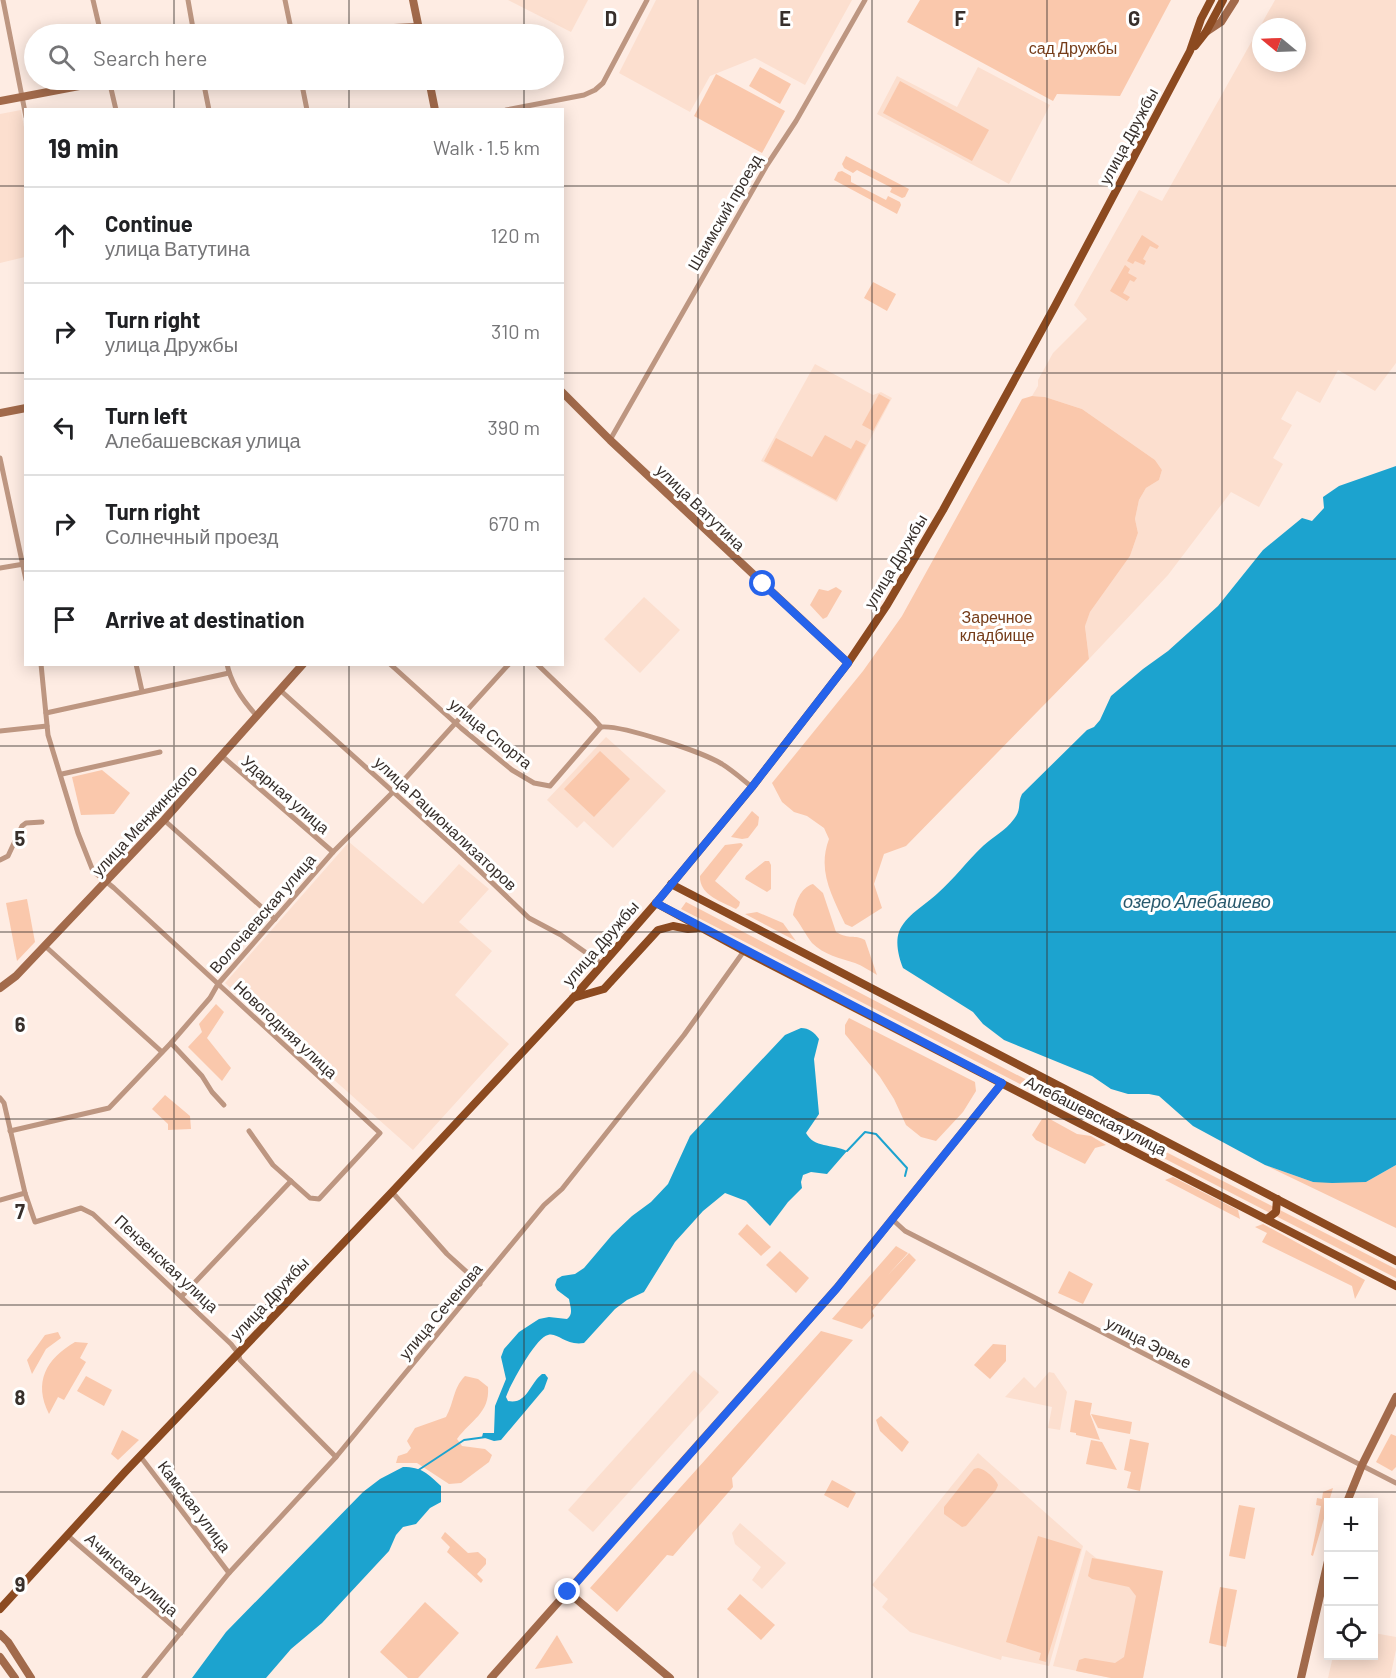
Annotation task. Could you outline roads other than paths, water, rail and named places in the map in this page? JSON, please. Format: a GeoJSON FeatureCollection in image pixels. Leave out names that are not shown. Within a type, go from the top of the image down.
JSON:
{"type":"FeatureCollection","features":[{"type":"Feature","properties":{"kind":"main road","name":"улица Дружбы"},"geometry":{"type":"LineString","coordinates":[[0,1609],[140,1456],[573,998],[656,903],[752,787],[848,663],[887,605],[943,510],[1050,315],[1190,51],[1201,19],[1211,0]]}},
{"type":"Feature","properties":{"kind":"main road","name":"улица Дружбы"},"geometry":{"type":"LineString","coordinates":[[1190,51],[1206,32],[1222,0]]}},
{"type":"Feature","properties":{"kind":"main road","name":"Алебашевская улица"},"geometry":{"type":"LineString","coordinates":[[670,884],[1396,1261]]}},
{"type":"Feature","properties":{"kind":"main road","name":"Алебашевская улица"},"geometry":{"type":"LineString","coordinates":[[656,903],[744,951],[1396,1286]]}},
{"type":"Feature","properties":{"kind":"main road"},"geometry":{"type":"LineString","coordinates":[[573,998],[604,989],[658,930],[665,926],[700,928]]}},
{"type":"Feature","properties":{"kind":"main road"},"geometry":{"type":"LineString","coordinates":[[1267,1219],[1276,1212],[1277,1199]]}},
{"type":"Feature","properties":{"kind":"street"},"geometry":{"type":"LineString","coordinates":[[3,0],[24,109]]}},
{"type":"Feature","properties":{"kind":"street"},"geometry":{"type":"LineString","coordinates":[[93,0],[98,24]]}},
{"type":"Feature","properties":{"kind":"street"},"geometry":{"type":"LineString","coordinates":[[188,0],[192,24]]}},
{"type":"Feature","properties":{"kind":"street"},"geometry":{"type":"LineString","coordinates":[[285,0],[290,24]]}},
{"type":"Feature","properties":{"kind":"street"},"geometry":{"type":"LineString","coordinates":[[412,0],[417,24]]}},
{"type":"Feature","properties":{"kind":"street"},"geometry":{"type":"LineString","coordinates":[[516,108],[584,95],[595,90],[609,73],[647,0]]}},
{"type":"Feature","properties":{"kind":"street","name":"Шаимский проезд"},"geometry":{"type":"LineString","coordinates":[[610,440],[767,165],[802,112],[865,0]]}},
{"type":"Feature","properties":{"kind":"street"},"geometry":{"type":"LineString","coordinates":[[1206,32],[1221,22],[1234,0]]}},
{"type":"Feature","properties":{"kind":"street"},"geometry":{"type":"LineString","coordinates":[[0,101],[54,90]]}},
{"type":"Feature","properties":{"kind":"street"},"geometry":{"type":"LineString","coordinates":[[112,90],[116,108]]}},
{"type":"Feature","properties":{"kind":"street"},"geometry":{"type":"LineString","coordinates":[[205,90],[209,108]]}},
{"type":"Feature","properties":{"kind":"street"},"geometry":{"type":"LineString","coordinates":[[303,90],[307,108]]}},
{"type":"Feature","properties":{"kind":"street"},"geometry":{"type":"LineString","coordinates":[[431,90],[435,108]]}},
{"type":"Feature","properties":{"kind":"street","name":"улица Ватутина"},"geometry":{"type":"LineString","coordinates":[[564,394],[848,663]]}},
{"type":"Feature","properties":{"kind":"street"},"geometry":{"type":"LineString","coordinates":[[0,413],[24,408]]}},
{"type":"Feature","properties":{"kind":"street"},"geometry":{"type":"LineString","coordinates":[[0,458],[24,564],[0,568]]}},
{"type":"Feature","properties":{"kind":"street","name":"Новогодняя улица"},"geometry":{"type":"LineString","coordinates":[[41,666],[48,735],[62,774],[78,833],[93,871],[380,1133],[319,1198],[310,1198],[291,1181]]}},
{"type":"Feature","properties":{"kind":"street"},"geometry":{"type":"LineString","coordinates":[[136,666],[142,691]]}},
{"type":"Feature","properties":{"kind":"street"},"geometry":{"type":"LineString","coordinates":[[227,666],[237,690],[257,716]]}},
{"type":"Feature","properties":{"kind":"street","name":"улица Менжинского"},"geometry":{"type":"LineString","coordinates":[[0,988],[16,976],[164,820],[301,666]]}},
{"type":"Feature","properties":{"kind":"street","name":"улица Спорта"},"geometry":{"type":"LineString","coordinates":[[392,666],[456,724],[512,770],[534,783],[550,786],[601,728]]}},
{"type":"Feature","properties":{"kind":"street","name":"Волочаевская улица"},"geometry":{"type":"LineString","coordinates":[[10,1131],[109,1108],[171,1043],[210,998],[218,984],[333,852],[393,792],[507,666]]}},
{"type":"Feature","properties":{"kind":"street"},"geometry":{"type":"LineString","coordinates":[[539,666],[601,728],[612,726],[641,734],[721,763],[752,787]]}},
{"type":"Feature","properties":{"kind":"street"},"geometry":{"type":"LineString","coordinates":[[46,713],[229,673]]}},
{"type":"Feature","properties":{"kind":"street","name":"улица Рационализаторов"},"geometry":{"type":"LineString","coordinates":[[280,690],[529,918],[561,935],[602,964]]}},
{"type":"Feature","properties":{"kind":"street"},"geometry":{"type":"LineString","coordinates":[[0,731],[47,726]]}},
{"type":"Feature","properties":{"kind":"street"},"geometry":{"type":"LineString","coordinates":[[62,774],[159,752]]}},
{"type":"Feature","properties":{"kind":"street","name":"Ударная улица"},"geometry":{"type":"LineString","coordinates":[[222,756],[333,852]]}},
{"type":"Feature","properties":{"kind":"street"},"geometry":{"type":"LineString","coordinates":[[164,820],[275,918]]}},
{"type":"Feature","properties":{"kind":"street"},"geometry":{"type":"LineString","coordinates":[[0,860],[9,856],[22,826],[26,823],[42,822]]}},
{"type":"Feature","properties":{"kind":"street"},"geometry":{"type":"LineString","coordinates":[[45,946],[162,1052]]}},
{"type":"Feature","properties":{"kind":"street","name":"улица Сеченова"},"geometry":{"type":"LineString","coordinates":[[144,1678],[229,1573],[336,1457],[544,1205],[562,1189],[684,1035],[744,951]]}},
{"type":"Feature","properties":{"kind":"street"},"geometry":{"type":"LineString","coordinates":[[171,1043],[202,1076],[224,1105]]}},
{"type":"Feature","properties":{"kind":"street"},"geometry":{"type":"LineString","coordinates":[[490,1678],[829,1298],[1002,1083]]}},
{"type":"Feature","properties":{"kind":"street"},"geometry":{"type":"LineString","coordinates":[[0,1098],[4,1103],[26,1193],[0,1200]]}},
{"type":"Feature","properties":{"kind":"street"},"geometry":{"type":"LineString","coordinates":[[182,1296],[291,1181],[273,1165],[249,1131]]}},
{"type":"Feature","properties":{"kind":"street"},"geometry":{"type":"LineString","coordinates":[[392,1192],[447,1254],[480,1284]]}},
{"type":"Feature","properties":{"kind":"street","name":"Пензенская улица"},"geometry":{"type":"LineString","coordinates":[[26,1193],[35,1222],[81,1208],[93,1214],[182,1296],[238,1353],[240,1360],[336,1457]]}},
{"type":"Feature","properties":{"kind":"street","name":"улица Эрвье"},"geometry":{"type":"LineString","coordinates":[[892,1220],[905,1231],[1396,1484]]}},
{"type":"Feature","properties":{"kind":"street"},"geometry":{"type":"LineString","coordinates":[[1349,1498],[1362,1465],[1396,1397]]}},
{"type":"Feature","properties":{"kind":"street","name":"Камская улица"},"geometry":{"type":"LineString","coordinates":[[140,1456],[229,1573]]}},
{"type":"Feature","properties":{"kind":"street","name":"Ачинская улица"},"geometry":{"type":"LineString","coordinates":[[67,1535],[181,1633]]}},
{"type":"Feature","properties":{"kind":"street"},"geometry":{"type":"LineString","coordinates":[[1301,1678],[1324,1582]]}},
{"type":"Feature","properties":{"kind":"street"},"geometry":{"type":"LineString","coordinates":[[568,1592],[670,1678]]}},
{"type":"Feature","properties":{"kind":"street"},"geometry":{"type":"LineString","coordinates":[[0,1634],[8,1642],[31,1678]]}},
{"type":"Feature","properties":{"kind":"street"},"geometry":{"type":"LineString","coordinates":[[0,1657],[15,1678]]}},
{"type":"Feature","properties":{"kind":"water","name":"озеро Алебашево"},"geometry":{"type":"Polygon","coordinates":[[[1396,466],[1396,1165],[1366,1182],[1313,1182],[1265,1165],[1193,1126],[1159,1096],[1128,1094],[1111,1089],[1092,1076],[1004,1040],[983,1024],[973,1012],[903,968],[897,941],[902,926],[911,916],[944,888],[983,846],[1011,823],[1018,812],[1022,794],[1087,730],[1094,727],[1100,720],[1111,696],[1168,651],[1218,606],[1263,550],[1302,518],[1312,521],[1324,508],[1323,497],[1339,486],[1396,466]]]}},
{"type":"Feature","properties":{"kind":"water"},"geometry":{"type":"Polygon","coordinates":[[[801,1028],[811,1031],[819,1039],[814,1059],[819,1114],[806,1133],[814,1141],[847,1151],[827,1174],[811,1172],[803,1175],[802,1188],[770,1226],[746,1201],[725,1193],[703,1211],[675,1242],[644,1292],[615,1309],[584,1343],[572,1343],[555,1335],[548,1335],[537,1344],[524,1362],[506,1397],[508,1401],[520,1400],[542,1374],[548,1378],[544,1389],[501,1440],[494,1441],[482,1437],[483,1433],[494,1433],[495,1406],[506,1379],[501,1357],[504,1349],[519,1332],[539,1319],[549,1317],[567,1319],[570,1315],[569,1299],[557,1290],[555,1285],[557,1279],[575,1274],[584,1268],[612,1235],[651,1202],[668,1184],[690,1136],[785,1035],[801,1028]]]}},
{"type":"Feature","properties":{"kind":"water"},"geometry":{"type":"Polygon","coordinates":[[[403,1467],[420,1470],[441,1486],[441,1502],[430,1508],[416,1524],[403,1527],[396,1535],[389,1551],[322,1623],[291,1649],[266,1678],[192,1678],[226,1632],[363,1492],[380,1479],[403,1467]]]}},
{"type":"Feature","properties":{"kind":"waterway"},"geometry":{"type":"LineString","coordinates":[[847,1151],[865,1132],[876,1134],[907,1168],[905,1176]]}},
{"type":"Feature","properties":{"kind":"waterway"},"geometry":{"type":"LineString","coordinates":[[417,1471],[464,1440],[486,1437]]}},
{"type":"Feature","properties":{"kind":"park label","name":"сад Дружбы"},"geometry":{"type":"Point","coordinates":[1073,47]}},
{"type":"Feature","properties":{"kind":"park label","name":"Заречное кладбище"},"geometry":{"type":"Point","coordinates":[997,625]}}]}
